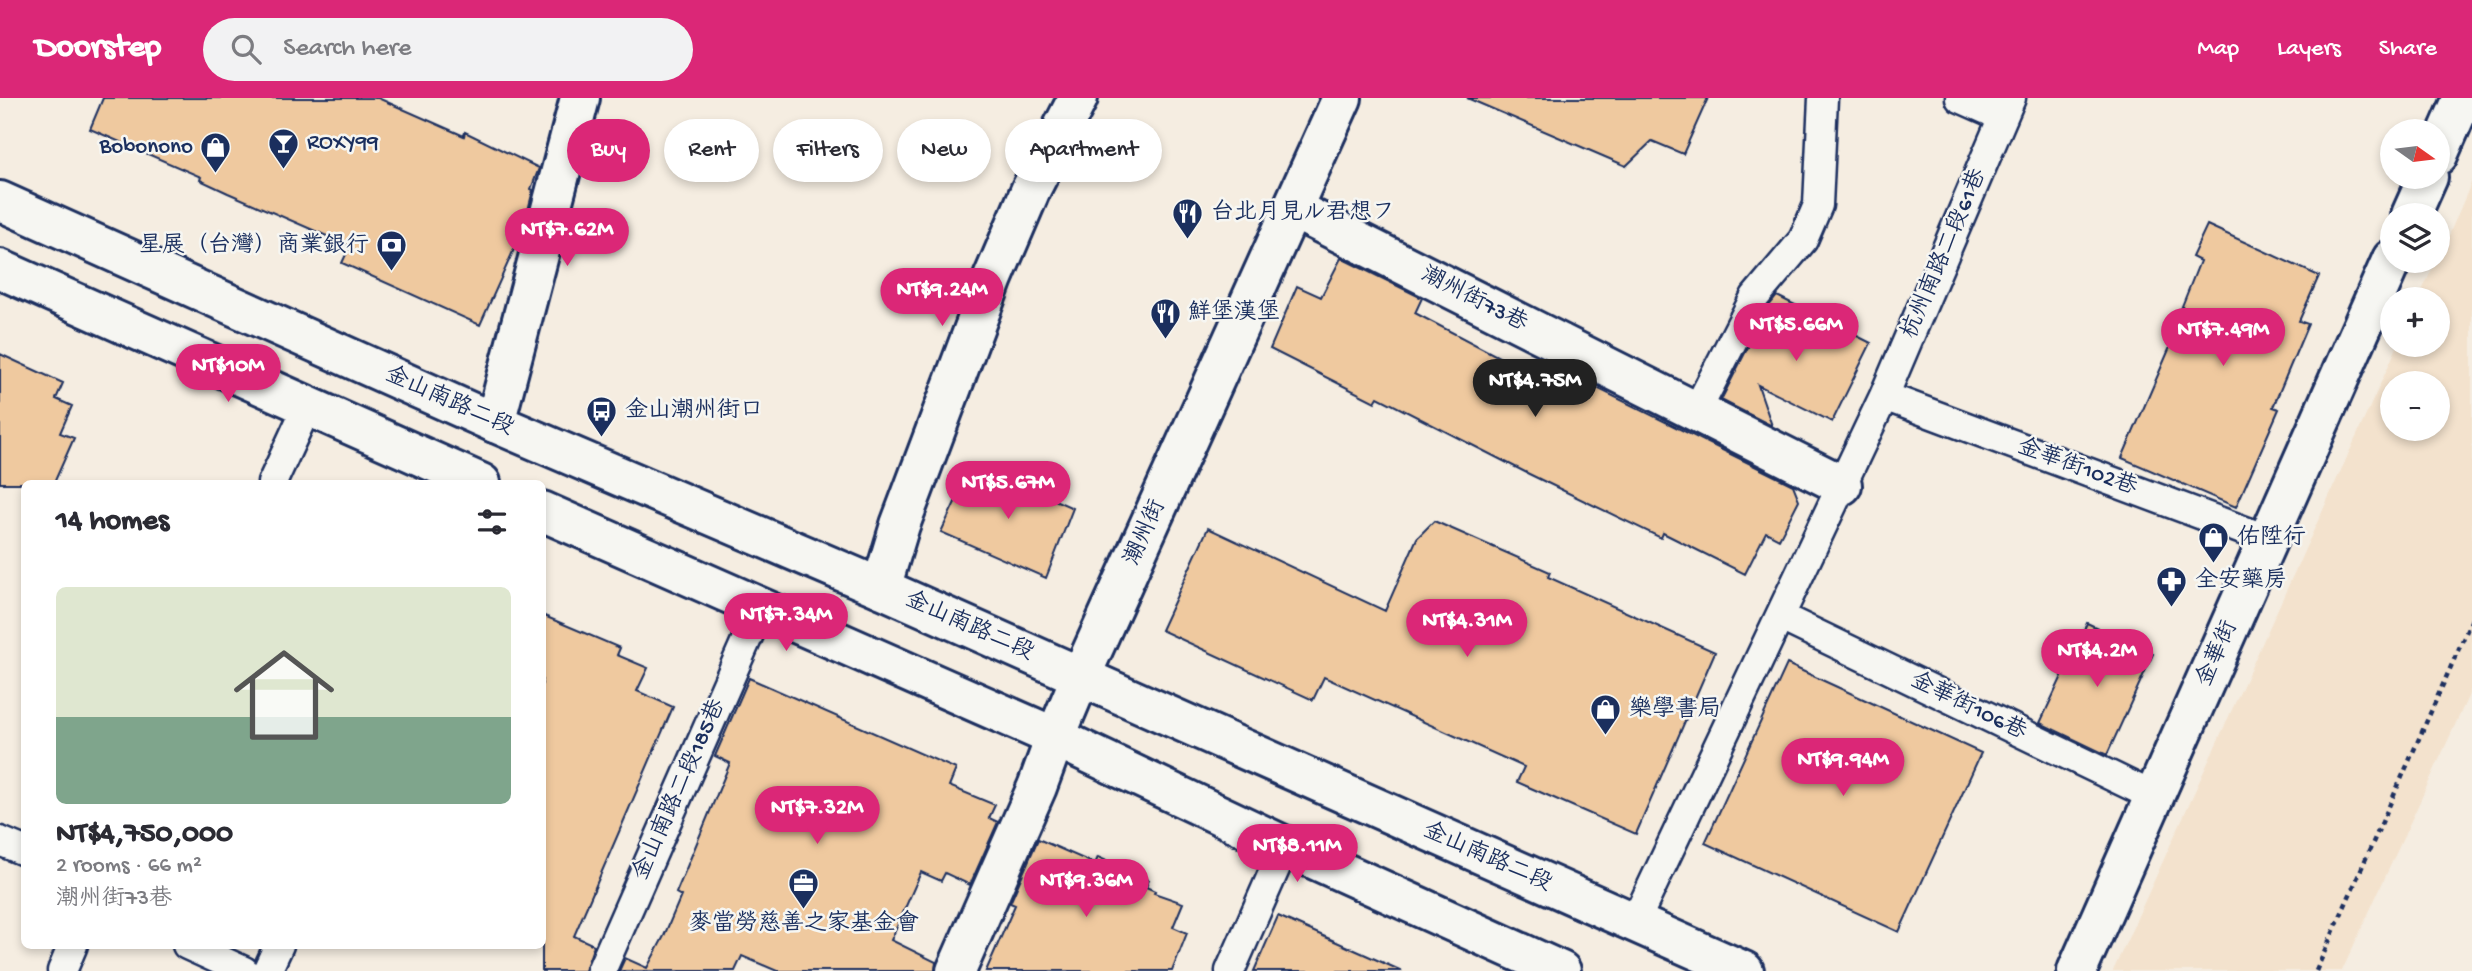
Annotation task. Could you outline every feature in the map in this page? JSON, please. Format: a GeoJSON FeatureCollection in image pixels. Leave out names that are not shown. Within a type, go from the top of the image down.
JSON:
{"type":"FeatureCollection","features":[{"type":"Feature","properties":{"kind":"main road"},"geometry":{"type":"LineString","coordinates":[[495,423],[580,98]]}},
{"type":"Feature","properties":{"kind":"main road"},"geometry":{"type":"LineString","coordinates":[[881,588],[900,525],[993,278],[1031,189],[1078,98]]}},
{"type":"Feature","properties":{"kind":"main road","name":"潮州街"},"geometry":{"type":"LineString","coordinates":[[956,971],[1037,787],[1081,676],[1342,98]]}},
{"type":"Feature","properties":{"kind":"main road"},"geometry":{"type":"LineString","coordinates":[[2450,128],[2463,98]]}},
{"type":"Feature","properties":{"kind":"main road","name":"金山南路二段"},"geometry":{"type":"LineString","coordinates":[[0,201],[495,423],[881,588],[1744,971]]}},
{"type":"Feature","properties":{"kind":"main road","name":"潮州街73巷"},"geometry":{"type":"LineString","coordinates":[[1293,209],[1842,485]]}},
{"type":"Feature","properties":{"kind":"main road"},"geometry":{"type":"LineString","coordinates":[[0,269],[474,480]]}},
{"type":"Feature","properties":{"kind":"main road","name":"金華街"},"geometry":{"type":"LineString","coordinates":[[2077,971],[2386,273]]}},
{"type":"Feature","properties":{"kind":"main road"},"geometry":{"type":"LineString","coordinates":[[546,513],[1055,738],[1561,971]]}},
{"type":"Feature","properties":{"kind":"lane"},"geometry":{"type":"LineString","coordinates":[[1696,412],[1755,298],[1803,240],[1818,205],[1823,98]]}},
{"type":"Feature","properties":{"kind":"lane"},"geometry":{"type":"LineString","coordinates":[[1960,98],[2007,107]]}},
{"type":"Feature","properties":{"kind":"lane","name":"杭州南路二段61巷"},"geometry":{"type":"LineString","coordinates":[[1634,924],[1884,396],[2007,107]]}},
{"type":"Feature","properties":{"kind":"lane","name":"金華街102巷"},"geometry":{"type":"LineString","coordinates":[[1884,396],[2269,540]]}},
{"type":"Feature","properties":{"kind":"lane"},"geometry":{"type":"LineString","coordinates":[[273,480],[307,407]]}},
{"type":"Feature","properties":{"kind":"lane","name":"金山南路二段185巷"},"geometry":{"type":"LineString","coordinates":[[601,971],[760,609]]}},
{"type":"Feature","properties":{"kind":"lane","name":"金華街106巷"},"geometry":{"type":"LineString","coordinates":[[1781,617],[2155,797]]}},
{"type":"Feature","properties":{"kind":"lane"},"geometry":{"type":"LineString","coordinates":[[0,841],[21,851]]}},
{"type":"Feature","properties":{"kind":"lane"},"geometry":{"type":"LineString","coordinates":[[1230,971],[1285,846]]}},
{"type":"Feature","properties":{"kind":"lane"},"geometry":{"type":"LineString","coordinates":[[62,971],[71,949]]}},
{"type":"Feature","properties":{"kind":"lane"},"geometry":{"type":"LineString","coordinates":[[196,949],[244,971]]}},
{"type":"Feature","properties":{"kind":"lane"},"geometry":{"type":"LineString","coordinates":[[267,971],[277,949]]}},
{"type":"Feature","properties":{"kind":"path"},"geometry":{"type":"LineString","coordinates":[[2316,971],[2472,619]]}},
{"type":"Feature","properties":{"kind":"shaded area"},"geometry":{"type":"Polygon","coordinates":[[[2472,181],[2472,688],[2342,971],[2113,971],[2380,385],[2380,441],[2450,441],[2450,371],[2386,371],[2393,357],[2450,357],[2450,287],[2424,287],[2430,273],[2450,273],[2450,233],[2472,181]]]}},
{"type":"Feature","properties":{"kind":"building"},"geometry":{"type":"Polygon","coordinates":[[[103,98],[378,98],[464,136],[465,132],[539,168],[531,189],[533,190],[524,227],[480,325],[342,263],[350,246],[90,129],[103,98]]]}},
{"type":"Feature","properties":{"kind":"building"},"geometry":{"type":"Polygon","coordinates":[[[1467,98],[1708,98],[1683,154],[1652,141],[1626,166],[1467,98]]]}},
{"type":"Feature","properties":{"kind":"building"},"geometry":{"type":"Polygon","coordinates":[[[2207,225],[2319,276],[2299,321],[2308,324],[2273,407],[2279,409],[2236,507],[2122,458],[2177,331],[2173,329],[2200,261],[2192,257],[2207,225]]]}},
{"type":"Feature","properties":{"kind":"building"},"geometry":{"type":"Polygon","coordinates":[[[1341,258],[1422,298],[1415,313],[1577,398],[1585,382],[1793,485],[1799,500],[1779,539],[1766,532],[1745,574],[1663,533],[1661,538],[1378,397],[1375,402],[1270,349],[1297,286],[1321,297],[1341,258]]]}},
{"type":"Feature","properties":{"kind":"building"},"geometry":{"type":"Polygon","coordinates":[[[1777,296],[1871,343],[1832,422],[1758,385],[1772,426],[1721,400],[1769,306],[1777,296]]]}},
{"type":"Feature","properties":{"kind":"building"},"geometry":{"type":"Polygon","coordinates":[[[0,354],[63,383],[56,399],[72,406],[60,433],[74,438],[55,480],[0,483],[0,354]]]}},
{"type":"Feature","properties":{"kind":"building"},"geometry":{"type":"Polygon","coordinates":[[[973,464],[1073,508],[1046,578],[941,532],[973,464]]]}},
{"type":"Feature","properties":{"kind":"building"},"geometry":{"type":"Polygon","coordinates":[[[1434,521],[1550,572],[1548,577],[1715,652],[1636,834],[1517,782],[1524,767],[1324,677],[1313,700],[1161,630],[1208,528],[1385,611],[1417,538],[1434,521]]]}},
{"type":"Feature","properties":{"kind":"building"},"geometry":{"type":"Polygon","coordinates":[[[546,617],[620,648],[617,655],[648,668],[637,691],[673,707],[574,936],[594,945],[585,971],[542,971],[542,949],[546,949],[546,617]]]}},
{"type":"Feature","properties":{"kind":"building"},"geometry":{"type":"Polygon","coordinates":[[[2087,623],[2153,654],[2107,755],[2040,723],[2087,623]]]}},
{"type":"Feature","properties":{"kind":"building"},"geometry":{"type":"Polygon","coordinates":[[[1787,664],[1981,753],[1899,932],[1705,843],[1787,664]]]}},
{"type":"Feature","properties":{"kind":"building"},"geometry":{"type":"Polygon","coordinates":[[[749,678],[956,769],[949,786],[995,805],[989,818],[998,822],[970,885],[945,873],[941,881],[921,872],[891,940],[936,962],[935,971],[777,971],[742,956],[735,971],[619,971],[625,958],[647,968],[664,936],[681,896],[676,893],[730,763],[715,756],[749,678]]]}},
{"type":"Feature","properties":{"kind":"building"},"geometry":{"type":"Polygon","coordinates":[[[1038,839],[1095,864],[1098,857],[1149,880],[1146,887],[1155,891],[1154,893],[1183,903],[1173,927],[1187,933],[1172,971],[986,971],[1015,905],[1010,903],[1038,839]]]}},
{"type":"Feature","properties":{"kind":"building"},"geometry":{"type":"Polygon","coordinates":[[[1278,916],[1402,971],[1254,971],[1278,916]]]}},
{"type":"Feature","properties":{"kind":"place","name":"ROXY99"},"geometry":{"type":"Point","coordinates":[284,170]}},
{"type":"Feature","properties":{"kind":"place","name":"Bobonono"},"geometry":{"type":"Point","coordinates":[216,174]}},
{"type":"Feature","properties":{"kind":"place","name":"台北月見ル君想フ"},"geometry":{"type":"Point","coordinates":[1188,240]}},
{"type":"Feature","properties":{"kind":"place","name":"星展（台灣）商業銀行"},"geometry":{"type":"Point","coordinates":[392,273]}},
{"type":"Feature","properties":{"kind":"place","name":"鮮堡漢堡"},"geometry":{"type":"Point","coordinates":[1165,340]}},
{"type":"Feature","properties":{"kind":"place","name":"金山潮州街口"},"geometry":{"type":"Point","coordinates":[602,438]}},
{"type":"Feature","properties":{"kind":"place","name":"佑陞行"},"geometry":{"type":"Point","coordinates":[2214,565]}},
{"type":"Feature","properties":{"kind":"place","name":"全安藥房"},"geometry":{"type":"Point","coordinates":[2172,608]}},
{"type":"Feature","properties":{"kind":"place","name":"樂學書局"},"geometry":{"type":"Point","coordinates":[1606,737]}},
{"type":"Feature","properties":{"kind":"place","name":"麥當勞慈善之家基金會"},"geometry":{"type":"Point","coordinates":[804,910]}}]}
